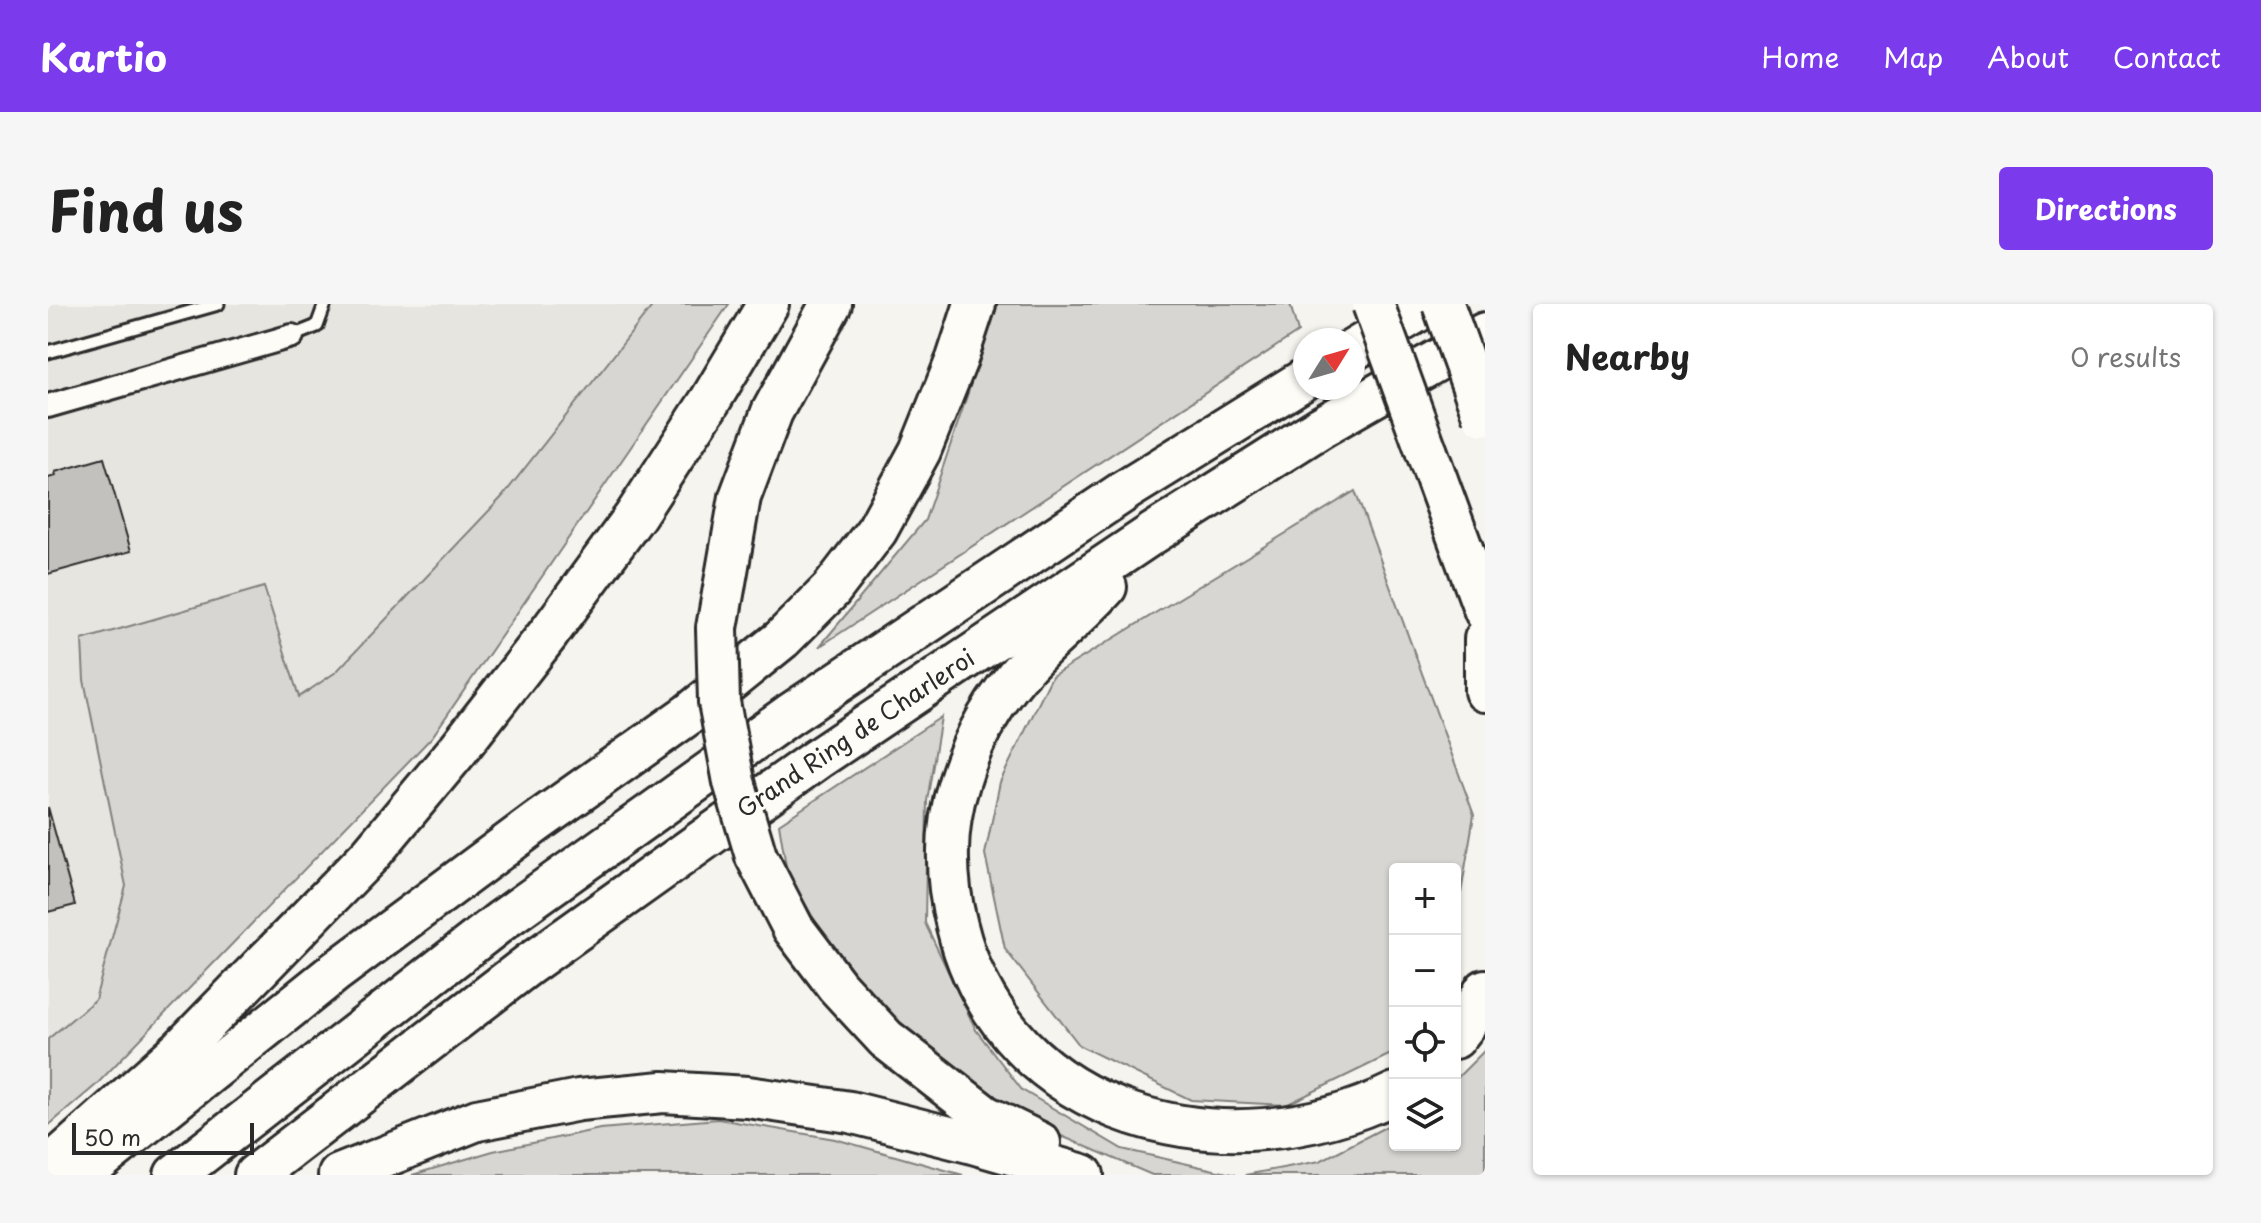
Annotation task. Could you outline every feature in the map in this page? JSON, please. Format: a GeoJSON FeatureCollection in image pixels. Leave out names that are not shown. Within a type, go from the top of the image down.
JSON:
{"type":"FeatureCollection","features":[{"type":"Feature","properties":{"kind":"highway"},"geometry":{"type":"LineString","coordinates":[[48,1168],[180,1050],[370,855],[399,821],[549,633],[635,516],[710,401],[768,304]]}},
{"type":"Feature","properties":{"kind":"highway"},"geometry":{"type":"LineString","coordinates":[[831,304],[772,412],[740,497],[717,628],[719,702],[734,782],[756,856],[793,928],[837,986],[886,1039],[985,1116],[1097,1175]]}},
{"type":"Feature","properties":{"kind":"highway"},"geometry":{"type":"LineString","coordinates":[[82,1175],[335,972],[689,714],[782,639],[831,590],[877,530],[920,451],[957,359],[975,304]]}},
{"type":"Feature","properties":{"kind":"highway"},"geometry":{"type":"LineString","coordinates":[[1373,304],[1485,611]]}},
{"type":"Feature","properties":{"kind":"highway"},"geometry":{"type":"LineString","coordinates":[[1365,343],[1430,304]]}},
{"type":"Feature","properties":{"kind":"highway"},"geometry":{"type":"LineString","coordinates":[[1443,304],[1484,417]]}},
{"type":"Feature","properties":{"kind":"highway","name":"Grand Ring de Charleroi"},"geometry":{"type":"LineString","coordinates":[[255,1175],[553,947],[817,759],[1152,534],[1321,427],[1485,333]]}},
{"type":"Feature","properties":{"kind":"highway","name":"Grand Ring de Charleroi"},"geometry":{"type":"LineString","coordinates":[[175,1175],[501,921],[789,715],[1126,490],[1293,386]]}},
{"type":"Feature","properties":{"kind":"highway"},"geometry":{"type":"LineString","coordinates":[[1152,534],[1098,596],[1020,672],[988,716],[971,749],[958,784],[948,849],[954,914],[972,974],[1004,1027],[1043,1071],[1091,1106],[1164,1135],[1216,1143],[1272,1140],[1327,1127],[1389,1096]]}},
{"type":"Feature","properties":{"kind":"highway"},"geometry":{"type":"LineString","coordinates":[[1485,639],[1485,691]]}},
{"type":"Feature","properties":{"kind":"highway"},"geometry":{"type":"LineString","coordinates":[[1461,1030],[1485,990]]}},
{"type":"Feature","properties":{"kind":"highway"},"geometry":{"type":"LineString","coordinates":[[339,1175],[477,1120],[579,1100],[663,1092],[748,1097],[850,1112],[1083,1175]]}},
{"type":"Feature","properties":{"kind":"street"},"geometry":{"type":"LineString","coordinates":[[48,406],[292,336]]}},
{"type":"Feature","properties":{"kind":"lane"},"geometry":{"type":"LineString","coordinates":[[48,352],[218,304]]}},
{"type":"Feature","properties":{"kind":"lane"},"geometry":{"type":"LineString","coordinates":[[292,336],[317,326],[325,304]]}},
{"type":"Feature","properties":{"kind":"shaded area"},"geometry":{"type":"Polygon","coordinates":[[[48,304],[654,304],[502,497],[336,672],[298,697],[84,680],[126,886],[95,1000],[48,1039],[48,304]]]}},
{"type":"Feature","properties":{"kind":"shaded area"},"geometry":{"type":"Polygon","coordinates":[[[654,304],[729,304],[432,737],[96,1085],[48,1126],[48,1039],[95,1000],[126,886],[84,680],[82,640],[264,587],[299,697],[336,672],[502,497],[654,304]]]}},
{"type":"Feature","properties":{"kind":"shaded area"},"geometry":{"type":"Polygon","coordinates":[[[995,304],[1290,304],[1297,328],[1293,328],[1293,335],[819,647],[925,520],[995,304]]]}},
{"type":"Feature","properties":{"kind":"shaded area"},"geometry":{"type":"Polygon","coordinates":[[[1355,491],[1474,815],[1461,893],[1461,863],[1389,863],[1389,1055],[1286,1105],[1191,1100],[1080,1046],[1005,949],[985,854],[1000,782],[1052,676],[1355,491]]]}},
{"type":"Feature","properties":{"kind":"shaded area"},"geometry":{"type":"Polygon","coordinates":[[[941,717],[927,801],[925,923],[976,1030],[1022,1090],[1122,1149],[1236,1175],[1152,1175],[1001,1110],[887,1023],[823,935],[787,872],[779,824],[941,717]]]}},
{"type":"Feature","properties":{"kind":"shaded area"},"geometry":{"type":"Polygon","coordinates":[[[1485,1050],[1485,1175],[1245,1175],[1320,1161],[1389,1125],[1389,1151],[1461,1151],[1461,1074],[1485,1050]]]}},
{"type":"Feature","properties":{"kind":"shaded area"},"geometry":{"type":"Polygon","coordinates":[[[718,1119],[835,1139],[963,1175],[412,1175],[493,1151],[600,1129],[718,1119]]]}},
{"type":"Feature","properties":{"kind":"building"},"geometry":{"type":"Polygon","coordinates":[[[104,458],[131,551],[48,574],[48,478],[56,476],[55,472],[104,458]]]}},
{"type":"Feature","properties":{"kind":"building"},"geometry":{"type":"Polygon","coordinates":[[[48,807],[75,905],[48,912],[48,807]]]}}]}
